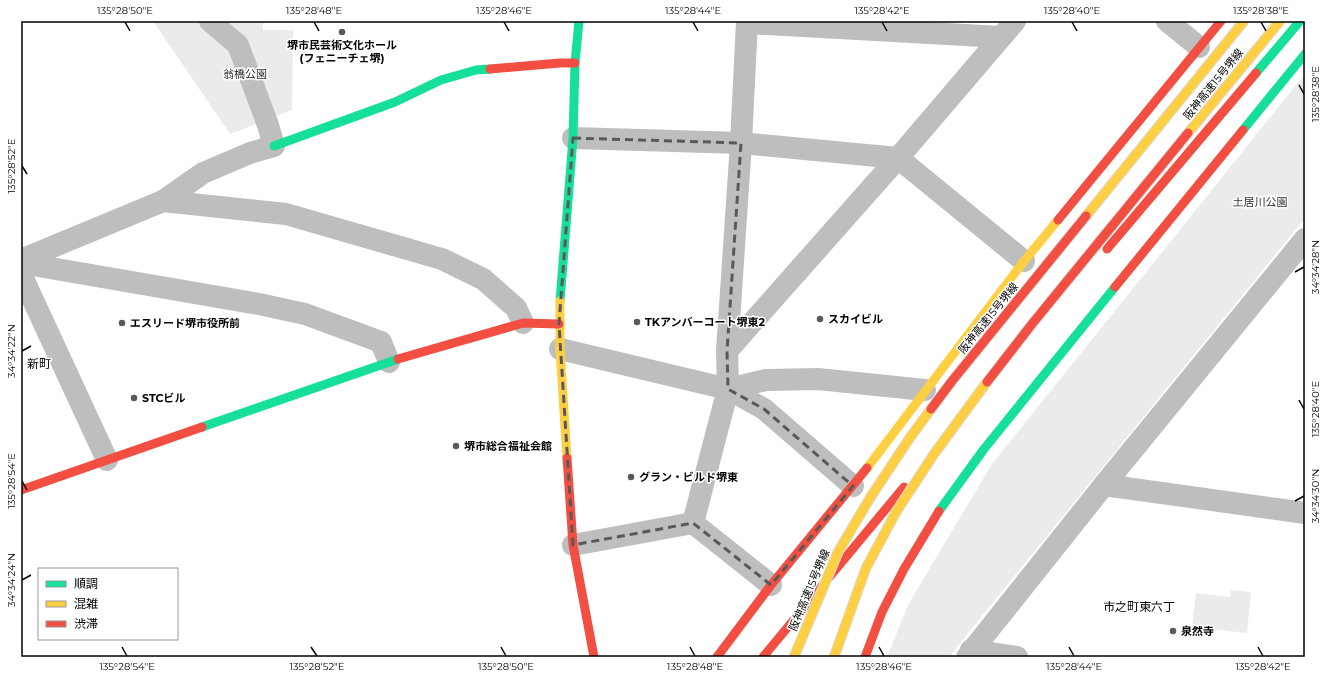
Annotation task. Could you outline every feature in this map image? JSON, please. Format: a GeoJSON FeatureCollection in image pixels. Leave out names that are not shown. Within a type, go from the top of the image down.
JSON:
{"type":"FeatureCollection","features":[{"type":"Feature","properties":{"kind":"main road"},"geometry":{"type":"LineString","coordinates":[[579,21],[575,63],[573,138],[560,302],[560,349],[573,545],[594,657]]}},
{"type":"Feature","properties":{"kind":"main road"},"geometry":{"type":"LineString","coordinates":[[717,657],[771,585],[852,486],[1024,261],[1221,21]]}},
{"type":"Feature","properties":{"kind":"main road","name":"阪神高速15号堺線"},"geometry":{"type":"LineString","coordinates":[[794,657],[838,552],[870,498],[909,439],[952,381],[1244,21]]}},
{"type":"Feature","properties":{"kind":"main road","name":"阪神高速15号堺線"},"geometry":{"type":"LineString","coordinates":[[834,657],[866,568],[896,512],[934,454],[981,389],[1032,324],[1280,21]]}},
{"type":"Feature","properties":{"kind":"main road"},"geometry":{"type":"LineString","coordinates":[[1103,254],[1300,21]]}},
{"type":"Feature","properties":{"kind":"main road"},"geometry":{"type":"LineString","coordinates":[[865,657],[896,583],[928,529],[963,477],[1012,414],[1305,54]]}},
{"type":"Feature","properties":{"kind":"main road"},"geometry":{"type":"LineString","coordinates":[[274,146],[395,102],[441,80],[476,70],[575,63]]}},
{"type":"Feature","properties":{"kind":"main road"},"geometry":{"type":"LineString","coordinates":[[763,657],[893,500],[1072,289]]}},
{"type":"Feature","properties":{"kind":"main road"},"geometry":{"type":"LineString","coordinates":[[21,490],[389,362],[523,322],[560,324]]}},
{"type":"Feature","properties":{"kind":"street"},"geometry":{"type":"LineString","coordinates":[[21,260],[163,201],[203,173],[250,153],[274,146],[268,125],[238,45],[210,21]]}},
{"type":"Feature","properties":{"kind":"street"},"geometry":{"type":"LineString","coordinates":[[1167,21],[1199,47]]}},
{"type":"Feature","properties":{"kind":"street"},"geometry":{"type":"LineString","coordinates":[[693,523],[728,389],[727,351],[741,143],[747,22],[1008,29]]}},
{"type":"Feature","properties":{"kind":"street"},"geometry":{"type":"LineString","coordinates":[[727,351],[898,158],[1008,29]]}},
{"type":"Feature","properties":{"kind":"street"},"geometry":{"type":"LineString","coordinates":[[573,138],[741,143],[898,158],[1024,261]]}},
{"type":"Feature","properties":{"kind":"street"},"geometry":{"type":"LineString","coordinates":[[163,201],[286,214],[442,259],[483,279],[516,308],[523,322]]}},
{"type":"Feature","properties":{"kind":"street"},"geometry":{"type":"LineString","coordinates":[[969,654],[1305,239]]}},
{"type":"Feature","properties":{"kind":"street"},"geometry":{"type":"LineString","coordinates":[[21,263],[259,304],[305,314],[381,342],[389,362]]}},
{"type":"Feature","properties":{"kind":"street"},"geometry":{"type":"LineString","coordinates":[[21,274],[107,460]]}},
{"type":"Feature","properties":{"kind":"street"},"geometry":{"type":"LineString","coordinates":[[560,349],[728,389],[764,409],[852,486]]}},
{"type":"Feature","properties":{"kind":"street"},"geometry":{"type":"LineString","coordinates":[[728,389],[766,380],[818,379],[925,390]]}},
{"type":"Feature","properties":{"kind":"street"},"geometry":{"type":"LineString","coordinates":[[1104,486],[1305,513]]}},
{"type":"Feature","properties":{"kind":"street"},"geometry":{"type":"LineString","coordinates":[[573,545],[693,523],[771,585]]}},
{"type":"Feature","properties":{"kind":"street"},"geometry":{"type":"LineString","coordinates":[[969,654],[1017,657]]}},
{"type":"Feature","properties":{"kind":"highlighted area"},"geometry":{"type":"Polygon","coordinates":[[[573,138],[741,143],[727,351],[728,389],[764,409],[853,486],[771,585],[693,523],[573,545],[559,324],[573,138]]]}},
{"type":"Feature","properties":{"kind":"green space","name":"翁橋公園"},"geometry":{"type":"Polygon","coordinates":[[[153,21],[263,21],[263,30],[293,30],[292,110],[230,134],[153,21]]]}},
{"type":"Feature","properties":{"kind":"green space","name":"土居川公園"},"geometry":{"type":"Polygon","coordinates":[[[1305,74],[1305,218],[950,657],[887,657],[909,603],[992,464],[1305,74]]]}},
{"type":"Feature","properties":{"kind":"green space"},"geometry":{"type":"Polygon","coordinates":[[[1231,590],[1251,592],[1247,633],[1192,627],[1196,593],[1230,597],[1231,590]]]}},
{"type":"Feature","properties":{"kind":"traffic: fast"},"geometry":{"type":"LineString","coordinates":[[560,301],[573,138],[575,63],[579,21]]}},
{"type":"Feature","properties":{"kind":"traffic: fast"},"geometry":{"type":"LineString","coordinates":[[1256,73],[1300,21]]}},
{"type":"Feature","properties":{"kind":"traffic: fast"},"geometry":{"type":"LineString","coordinates":[[1243,130],[1305,54]]}},
{"type":"Feature","properties":{"kind":"traffic: fast"},"geometry":{"type":"LineString","coordinates":[[274,146],[395,102],[441,80],[476,70],[490,69]]}},
{"type":"Feature","properties":{"kind":"traffic: fast"},"geometry":{"type":"LineString","coordinates":[[939,511],[984,449],[1115,287]]}},
{"type":"Feature","properties":{"kind":"traffic: fast"},"geometry":{"type":"LineString","coordinates":[[202,427],[398,359]]}},
{"type":"Feature","properties":{"kind":"traffic: slow"},"geometry":{"type":"LineString","coordinates":[[1086,216],[1244,21]]}},
{"type":"Feature","properties":{"kind":"traffic: slow"},"geometry":{"type":"LineString","coordinates":[[1188,133],[1280,21]]}},
{"type":"Feature","properties":{"kind":"traffic: slow"},"geometry":{"type":"LineString","coordinates":[[867,468],[1024,261],[1058,220]]}},
{"type":"Feature","properties":{"kind":"traffic: slow"},"geometry":{"type":"LineString","coordinates":[[560,301],[560,349],[567,458]]}},
{"type":"Feature","properties":{"kind":"traffic: slow"},"geometry":{"type":"LineString","coordinates":[[834,657],[866,568],[896,512],[934,454],[987,382]]}},
{"type":"Feature","properties":{"kind":"traffic: slow"},"geometry":{"type":"LineString","coordinates":[[794,657],[838,552],[870,498],[931,409]]}},
{"type":"Feature","properties":{"kind":"traffic: jam"},"geometry":{"type":"LineString","coordinates":[[1058,220],[1221,21]]}},
{"type":"Feature","properties":{"kind":"traffic: jam"},"geometry":{"type":"LineString","coordinates":[[490,69],[575,63]]}},
{"type":"Feature","properties":{"kind":"traffic: jam"},"geometry":{"type":"LineString","coordinates":[[1107,249],[1256,73]]}},
{"type":"Feature","properties":{"kind":"traffic: jam"},"geometry":{"type":"LineString","coordinates":[[1115,287],[1243,130]]}},
{"type":"Feature","properties":{"kind":"traffic: jam"},"geometry":{"type":"LineString","coordinates":[[987,382],[1032,324],[1188,133]]}},
{"type":"Feature","properties":{"kind":"traffic: jam"},"geometry":{"type":"LineString","coordinates":[[931,409],[1086,216]]}},
{"type":"Feature","properties":{"kind":"traffic: jam"},"geometry":{"type":"LineString","coordinates":[[398,359],[523,323],[559,324]]}},
{"type":"Feature","properties":{"kind":"traffic: jam"},"geometry":{"type":"LineString","coordinates":[[21,490],[202,427]]}},
{"type":"Feature","properties":{"kind":"traffic: jam"},"geometry":{"type":"LineString","coordinates":[[567,458],[573,545],[594,657]]}},
{"type":"Feature","properties":{"kind":"traffic: jam"},"geometry":{"type":"LineString","coordinates":[[717,657],[771,585],[867,468]]}},
{"type":"Feature","properties":{"kind":"traffic: jam"},"geometry":{"type":"LineString","coordinates":[[763,657],[904,487]]}},
{"type":"Feature","properties":{"kind":"traffic: jam"},"geometry":{"type":"LineString","coordinates":[[865,657],[882,612],[904,569],[939,511]]}},
{"type":"Feature","properties":{"kind":"place","name":"堺市民芸術文化ホール (フェニーチェ堺)"},"geometry":{"type":"Point","coordinates":[342,32]}},
{"type":"Feature","properties":{"kind":"place","name":"スカイビル"},"geometry":{"type":"Point","coordinates":[820,319]}},
{"type":"Feature","properties":{"kind":"place","name":"TKアンバーコート堺東2"},"geometry":{"type":"Point","coordinates":[637,322]}},
{"type":"Feature","properties":{"kind":"place","name":"エスリード堺市役所前"},"geometry":{"type":"Point","coordinates":[122,323]}},
{"type":"Feature","properties":{"kind":"place","name":"STCビル"},"geometry":{"type":"Point","coordinates":[134,398]}},
{"type":"Feature","properties":{"kind":"place","name":"堺市総合福祉会館"},"geometry":{"type":"Point","coordinates":[456,446]}},
{"type":"Feature","properties":{"kind":"place","name":"グラン・ビルド堺東"},"geometry":{"type":"Point","coordinates":[631,477]}},
{"type":"Feature","properties":{"kind":"place","name":"泉然寺"},"geometry":{"type":"Point","coordinates":[1173,631]}},
{"type":"Feature","properties":{"kind":"district","name":"新町"},"geometry":{"type":"Point","coordinates":[39,364]}},
{"type":"Feature","properties":{"kind":"district","name":"市之町東六丁"},"geometry":{"type":"Point","coordinates":[1139,607]}}]}
